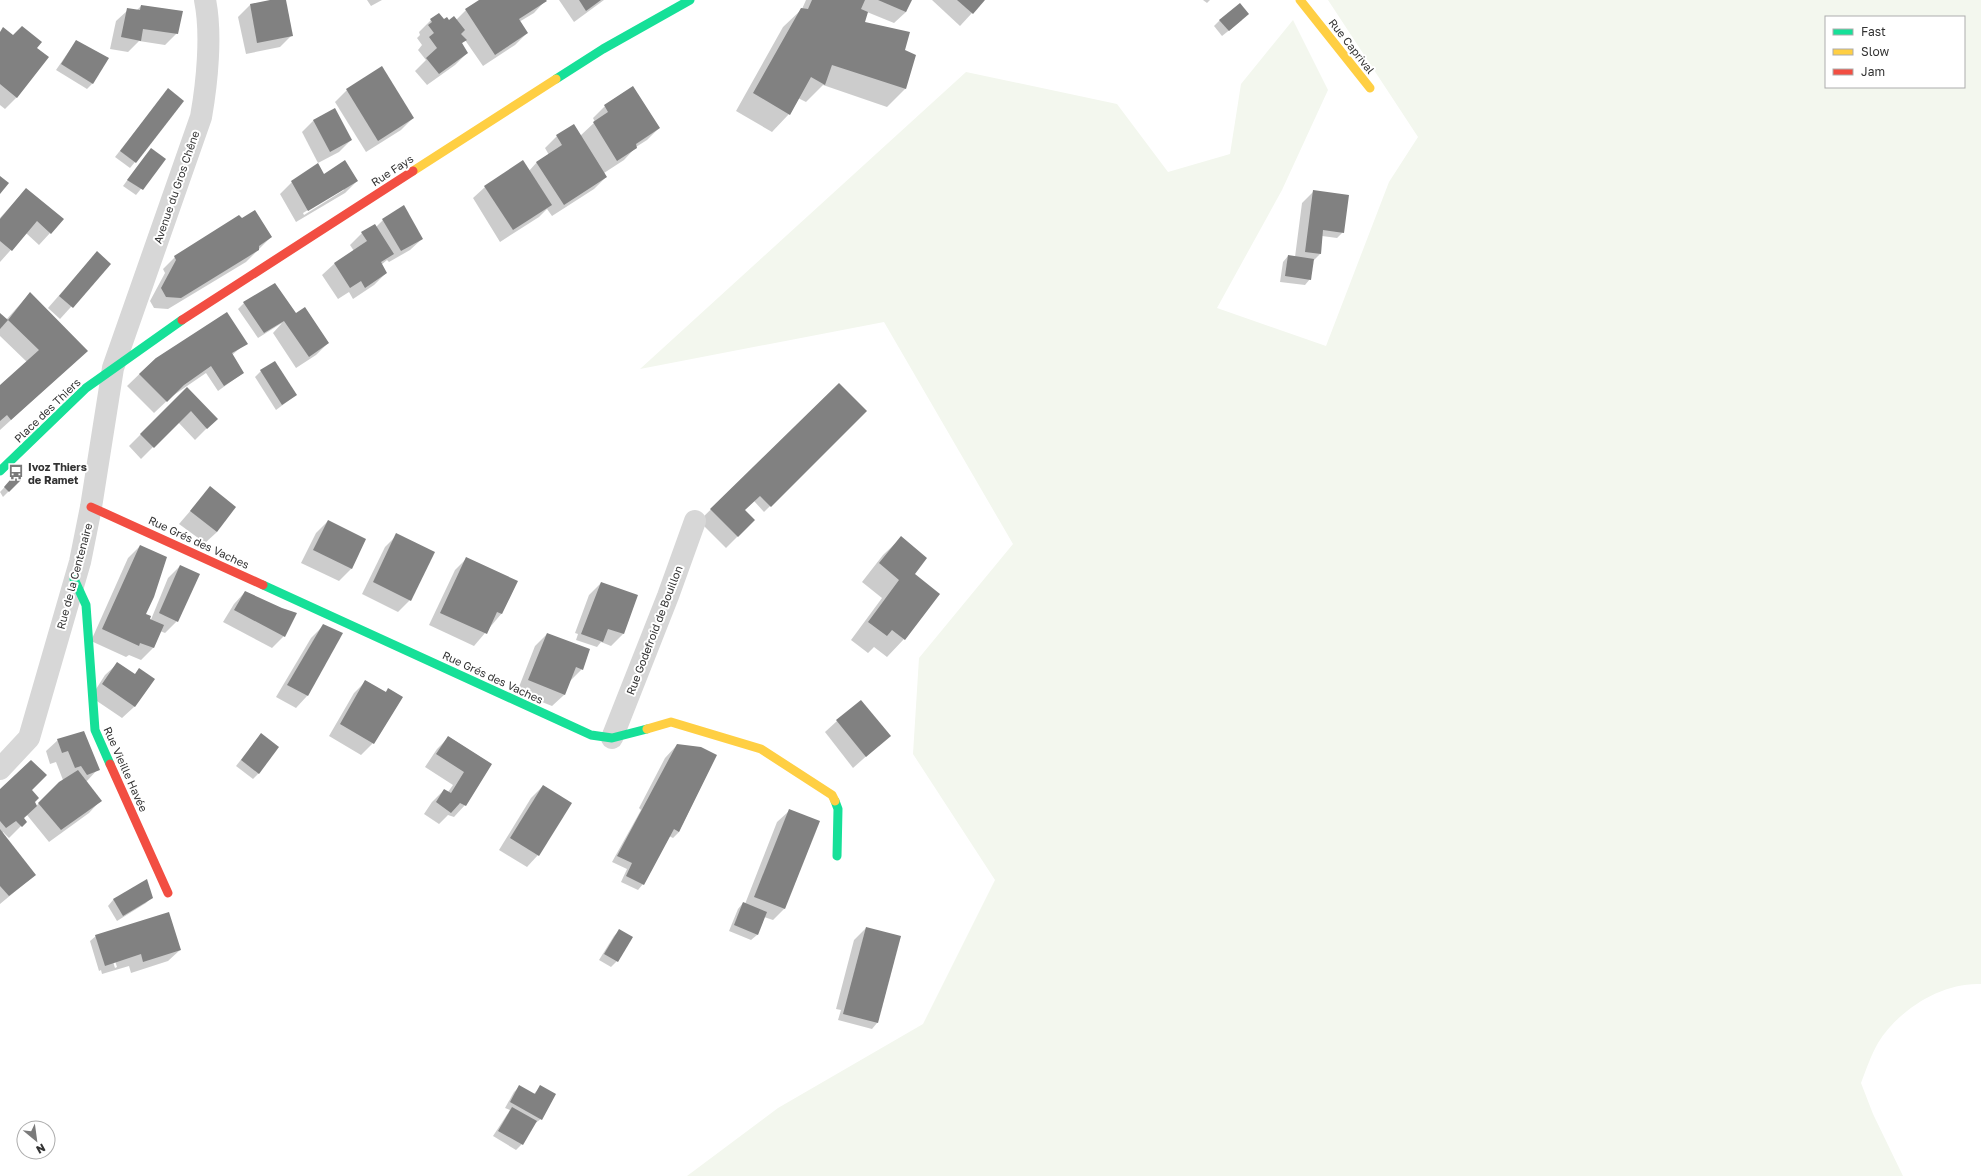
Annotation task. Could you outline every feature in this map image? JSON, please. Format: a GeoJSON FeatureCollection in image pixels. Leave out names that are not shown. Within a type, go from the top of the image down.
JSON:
{"type":"FeatureCollection","features":[{"type":"Feature","properties":{"kind":"street","name":"Avenue du Gros Chêne"},"geometry":{"type":"LineString","coordinates":[[113,368],[201,117],[204,100],[209,17],[205,0]]}},
{"type":"Feature","properties":{"kind":"street","name":"Rue Fays"},"geometry":{"type":"LineString","coordinates":[[113,368],[157,336],[603,49],[690,0]]}},
{"type":"Feature","properties":{"kind":"street","name":"Rue Caprival"},"geometry":{"type":"LineString","coordinates":[[1300,0],[1370,88]]}},
{"type":"Feature","properties":{"kind":"street","name":"Place des Thiers"},"geometry":{"type":"LineString","coordinates":[[0,471],[86,388],[113,368]]}},
{"type":"Feature","properties":{"kind":"street","name":"Rue de la Centenaire"},"geometry":{"type":"LineString","coordinates":[[0,769],[29,738],[74,579],[91,507],[113,368]]}},
{"type":"Feature","properties":{"kind":"street","name":"Rue Grés des Vaches"},"geometry":{"type":"LineString","coordinates":[[91,507],[591,735],[612,738],[670,722],[761,748],[832,795],[838,809],[837,856]]}},
{"type":"Feature","properties":{"kind":"street","name":"Rue Godefroid de Bouillon"},"geometry":{"type":"LineString","coordinates":[[612,738],[668,596],[695,521]]}},
{"type":"Feature","properties":{"kind":"street","name":"Rue Vieille Havée"},"geometry":{"type":"LineString","coordinates":[[74,579],[86,605],[95,730],[168,893]]}},
{"type":"Feature","properties":{"kind":"shaded area"},"geometry":{"type":"Polygon","coordinates":[[[1328,0],[1981,0],[1981,984],[1951,988],[1922,1000],[1897,1020],[1878,1043],[1873,1052],[1861,1083],[1873,1114],[1903,1176],[687,1176],[778,1108],[923,1024],[995,880],[913,754],[919,658],[1013,544],[884,322],[640,369],[966,72],[1117,104],[1168,172],[1230,154],[1241,84],[1293,20],[1328,90],[1282,190],[1217,308],[1326,346],[1389,182],[1418,137],[1328,0]]]}},
{"type":"Feature","properties":{"kind":"building"},"geometry":{"type":"Polygon","coordinates":[[[270,0],[286,0],[293,36],[257,43],[250,4],[270,0]]]}},
{"type":"Feature","properties":{"kind":"building"},"geometry":{"type":"Polygon","coordinates":[[[479,0],[547,1],[519,19],[528,33],[495,55],[465,9],[479,0]]]}},
{"type":"Feature","properties":{"kind":"building"},"geometry":{"type":"Polygon","coordinates":[[[579,0],[601,0],[586,11],[579,0]]]}},
{"type":"Feature","properties":{"kind":"building"},"geometry":{"type":"Polygon","coordinates":[[[812,0],[865,0],[861,9],[868,12],[865,22],[910,32],[905,50],[916,55],[906,89],[832,65],[825,85],[811,77],[790,115],[753,93],[801,8],[808,9],[812,0]]]}},
{"type":"Feature","properties":{"kind":"building"},"geometry":{"type":"Polygon","coordinates":[[[878,0],[912,0],[906,12],[878,0]]]}},
{"type":"Feature","properties":{"kind":"building"},"geometry":{"type":"Polygon","coordinates":[[[957,0],[985,0],[973,14],[957,0]]]}},
{"type":"Feature","properties":{"kind":"building"},"geometry":{"type":"Polygon","coordinates":[[[1240,3],[1249,14],[1229,31],[1219,20],[1240,3]]]}},
{"type":"Feature","properties":{"kind":"building"},"geometry":{"type":"Polygon","coordinates":[[[141,5],[183,11],[178,34],[143,29],[141,41],[121,37],[127,8],[140,10],[141,5]]]}},
{"type":"Feature","properties":{"kind":"building"},"geometry":{"type":"Polygon","coordinates":[[[439,13],[444,19],[447,17],[449,20],[454,16],[465,30],[461,34],[467,40],[462,43],[468,53],[439,74],[426,58],[437,48],[429,37],[434,33],[428,25],[432,22],[430,19],[439,13]]]}},
{"type":"Feature","properties":{"kind":"building"},"geometry":{"type":"Polygon","coordinates":[[[22,26],[42,42],[37,48],[49,57],[17,98],[0,84],[0,32],[3,27],[13,35],[22,26]]]}},
{"type":"Feature","properties":{"kind":"building"},"geometry":{"type":"Polygon","coordinates":[[[76,40],[109,58],[93,84],[61,64],[76,40]]]}},
{"type":"Feature","properties":{"kind":"building"},"geometry":{"type":"Polygon","coordinates":[[[382,66],[414,118],[378,141],[346,89],[382,66]]]}},
{"type":"Feature","properties":{"kind":"building"},"geometry":{"type":"Polygon","coordinates":[[[633,86],[660,128],[636,144],[637,148],[617,161],[593,122],[608,112],[604,105],[633,86]]]}},
{"type":"Feature","properties":{"kind":"building"},"geometry":{"type":"Polygon","coordinates":[[[168,88],[184,101],[136,163],[120,151],[168,88]]]}},
{"type":"Feature","properties":{"kind":"building"},"geometry":{"type":"Polygon","coordinates":[[[335,108],[352,140],[330,152],[313,120],[335,108]]]}},
{"type":"Feature","properties":{"kind":"building"},"geometry":{"type":"Polygon","coordinates":[[[574,124],[607,177],[564,205],[536,162],[562,145],[556,135],[574,124]]]}},
{"type":"Feature","properties":{"kind":"building"},"geometry":{"type":"Polygon","coordinates":[[[151,148],[166,159],[143,190],[127,180],[151,148]]]}},
{"type":"Feature","properties":{"kind":"building"},"geometry":{"type":"Polygon","coordinates":[[[345,160],[358,181],[308,211],[291,181],[318,163],[324,174],[345,160]]]}},
{"type":"Feature","properties":{"kind":"building"},"geometry":{"type":"Polygon","coordinates":[[[523,160],[552,205],[513,230],[484,186],[523,160]]]}},
{"type":"Feature","properties":{"kind":"building"},"geometry":{"type":"Polygon","coordinates":[[[0,176],[9,183],[0,194],[0,176]]]}},
{"type":"Feature","properties":{"kind":"building"},"geometry":{"type":"Polygon","coordinates":[[[26,188],[64,219],[51,234],[37,221],[12,251],[0,241],[0,219],[26,188]]]}},
{"type":"Feature","properties":{"kind":"building"},"geometry":{"type":"Polygon","coordinates":[[[1313,190],[1349,195],[1344,233],[1323,230],[1321,254],[1305,252],[1313,190]]]}},
{"type":"Feature","properties":{"kind":"building"},"geometry":{"type":"Polygon","coordinates":[[[404,205],[423,239],[401,251],[382,219],[404,205]]]}},
{"type":"Feature","properties":{"kind":"building"},"geometry":{"type":"Polygon","coordinates":[[[255,210],[272,237],[259,246],[259,250],[181,298],[166,297],[161,288],[176,260],[174,256],[239,215],[242,218],[255,210]]]}},
{"type":"Feature","properties":{"kind":"building"},"geometry":{"type":"Polygon","coordinates":[[[375,224],[394,254],[381,262],[387,273],[365,288],[361,281],[350,288],[334,263],[367,241],[361,232],[375,224]]]}},
{"type":"Feature","properties":{"kind":"building"},"geometry":{"type":"Polygon","coordinates":[[[97,251],[111,264],[73,308],[59,296],[97,251]]]}},
{"type":"Feature","properties":{"kind":"building"},"geometry":{"type":"Polygon","coordinates":[[[1288,255],[1314,259],[1311,280],[1285,276],[1288,255]]]}},
{"type":"Feature","properties":{"kind":"building"},"geometry":{"type":"Polygon","coordinates":[[[275,283],[296,313],[305,307],[329,343],[309,357],[284,321],[264,333],[243,302],[275,283]]]}},
{"type":"Feature","properties":{"kind":"building"},"geometry":{"type":"Polygon","coordinates":[[[30,292],[88,351],[11,420],[7,415],[0,421],[0,385],[39,350],[8,320],[30,292]]]}},
{"type":"Feature","properties":{"kind":"building"},"geometry":{"type":"Polygon","coordinates":[[[227,312],[248,344],[232,353],[244,373],[224,386],[211,366],[184,385],[167,402],[139,374],[156,358],[227,312]]]}},
{"type":"Feature","properties":{"kind":"building"},"geometry":{"type":"Polygon","coordinates":[[[0,313],[8,320],[0,329],[0,313]]]}},
{"type":"Feature","properties":{"kind":"building"},"geometry":{"type":"Polygon","coordinates":[[[275,361],[297,395],[282,405],[260,370],[275,361]]]}},
{"type":"Feature","properties":{"kind":"building"},"geometry":{"type":"Polygon","coordinates":[[[839,383],[867,411],[771,507],[760,496],[745,510],[755,520],[738,537],[710,509],[839,383]]]}},
{"type":"Feature","properties":{"kind":"building"},"geometry":{"type":"Polygon","coordinates":[[[187,387],[218,419],[207,429],[191,411],[154,448],[140,434],[187,387]]]}},
{"type":"Feature","properties":{"kind":"building"},"geometry":{"type":"Polygon","coordinates":[[[16,473],[22,479],[9,492],[4,487],[16,473]]]}},
{"type":"Feature","properties":{"kind":"building"},"geometry":{"type":"Polygon","coordinates":[[[210,486],[236,507],[217,532],[190,511],[210,486]]]}},
{"type":"Feature","properties":{"kind":"building"},"geometry":{"type":"Polygon","coordinates":[[[328,520],[366,539],[352,569],[313,550],[328,520]]]}},
{"type":"Feature","properties":{"kind":"building"},"geometry":{"type":"Polygon","coordinates":[[[396,533],[435,552],[411,601],[373,582],[396,533]]]}},
{"type":"Feature","properties":{"kind":"building"},"geometry":{"type":"Polygon","coordinates":[[[901,536],[927,558],[915,574],[940,594],[905,640],[892,630],[887,636],[868,622],[899,580],[879,563],[901,536]]]}},
{"type":"Feature","properties":{"kind":"building"},"geometry":{"type":"Polygon","coordinates":[[[140,545],[167,557],[154,597],[146,614],[151,616],[150,619],[164,625],[154,648],[140,643],[139,646],[102,629],[140,545]]]}},
{"type":"Feature","properties":{"kind":"building"},"geometry":{"type":"Polygon","coordinates":[[[466,557],[518,581],[502,614],[497,612],[487,634],[440,613],[466,557]]]}},
{"type":"Feature","properties":{"kind":"building"},"geometry":{"type":"Polygon","coordinates":[[[180,565],[200,574],[178,622],[159,613],[180,565]]]}},
{"type":"Feature","properties":{"kind":"building"},"geometry":{"type":"Polygon","coordinates":[[[601,582],[638,595],[624,634],[608,629],[603,642],[581,634],[601,582]]]}},
{"type":"Feature","properties":{"kind":"building"},"geometry":{"type":"Polygon","coordinates":[[[245,591],[282,608],[297,613],[285,637],[234,610],[245,591]]]}},
{"type":"Feature","properties":{"kind":"building"},"geometry":{"type":"Polygon","coordinates":[[[323,624],[343,633],[308,696],[287,685],[323,624]]]}},
{"type":"Feature","properties":{"kind":"building"},"geometry":{"type":"Polygon","coordinates":[[[547,633],[590,649],[583,670],[576,667],[565,695],[528,680],[547,633]]]}},
{"type":"Feature","properties":{"kind":"building"},"geometry":{"type":"Polygon","coordinates":[[[117,662],[135,674],[139,668],[155,679],[135,707],[102,684],[117,662]]]}},
{"type":"Feature","properties":{"kind":"building"},"geometry":{"type":"Polygon","coordinates":[[[365,680],[386,692],[388,688],[403,697],[374,744],[340,724],[365,680]]]}},
{"type":"Feature","properties":{"kind":"building"},"geometry":{"type":"Polygon","coordinates":[[[861,700],[891,736],[866,757],[836,720],[861,700]]]}},
{"type":"Feature","properties":{"kind":"building"},"geometry":{"type":"Polygon","coordinates":[[[84,731],[100,770],[87,775],[81,766],[75,768],[68,751],[62,753],[57,739],[84,731]]]}},
{"type":"Feature","properties":{"kind":"building"},"geometry":{"type":"Polygon","coordinates":[[[261,733],[279,747],[259,774],[241,760],[261,733]]]}},
{"type":"Feature","properties":{"kind":"building"},"geometry":{"type":"Polygon","coordinates":[[[448,736],[492,764],[466,806],[460,803],[451,813],[436,802],[444,789],[451,793],[464,772],[436,754],[448,736]]]}},
{"type":"Feature","properties":{"kind":"building"},"geometry":{"type":"Polygon","coordinates":[[[677,744],[701,747],[717,755],[679,832],[674,829],[644,885],[626,876],[632,863],[617,856],[677,744]]]}},
{"type":"Feature","properties":{"kind":"building"},"geometry":{"type":"Polygon","coordinates":[[[31,760],[47,775],[32,790],[39,798],[35,802],[37,806],[24,818],[27,822],[22,827],[16,821],[6,828],[0,821],[0,789],[31,760]]]}},
{"type":"Feature","properties":{"kind":"building"},"geometry":{"type":"Polygon","coordinates":[[[78,770],[102,801],[61,830],[38,803],[59,782],[78,770]]]}},
{"type":"Feature","properties":{"kind":"building"},"geometry":{"type":"Polygon","coordinates":[[[543,785],[572,803],[539,856],[510,838],[543,785]]]}},
{"type":"Feature","properties":{"kind":"building"},"geometry":{"type":"Polygon","coordinates":[[[789,809],[820,821],[785,909],[754,897],[789,809]]]}},
{"type":"Feature","properties":{"kind":"building"},"geometry":{"type":"Polygon","coordinates":[[[0,829],[36,875],[9,896],[0,886],[0,829]]]}},
{"type":"Feature","properties":{"kind":"building"},"geometry":{"type":"Polygon","coordinates":[[[147,879],[153,898],[123,916],[113,899],[147,879]]]}},
{"type":"Feature","properties":{"kind":"building"},"geometry":{"type":"Polygon","coordinates":[[[743,902],[767,912],[758,935],[734,925],[743,902]]]}},
{"type":"Feature","properties":{"kind":"building"},"geometry":{"type":"Polygon","coordinates":[[[169,912],[181,950],[143,962],[141,954],[105,966],[95,935],[169,912]]]}},
{"type":"Feature","properties":{"kind":"building"},"geometry":{"type":"Polygon","coordinates":[[[866,927],[901,936],[878,1023],[843,1014],[866,927]]]}},
{"type":"Feature","properties":{"kind":"building"},"geometry":{"type":"Polygon","coordinates":[[[619,929],[633,937],[618,962],[604,954],[619,929]]]}},
{"type":"Feature","properties":{"kind":"building"},"geometry":{"type":"Polygon","coordinates":[[[519,1085],[535,1094],[540,1085],[556,1094],[542,1120],[510,1102],[519,1085]]]}},
{"type":"Feature","properties":{"kind":"building"},"geometry":{"type":"Polygon","coordinates":[[[512,1107],[537,1121],[523,1145],[498,1131],[512,1107]]]}},
{"type":"Feature","properties":{"kind":"traffic: fast"},"geometry":{"type":"LineString","coordinates":[[556,79],[603,49],[690,0]]}},
{"type":"Feature","properties":{"kind":"traffic: fast"},"geometry":{"type":"LineString","coordinates":[[0,471],[86,388],[182,320]]}},
{"type":"Feature","properties":{"kind":"traffic: fast"},"geometry":{"type":"LineString","coordinates":[[74,579],[86,605],[95,730],[110,764]]}},
{"type":"Feature","properties":{"kind":"traffic: fast"},"geometry":{"type":"LineString","coordinates":[[263,585],[591,735],[612,738],[647,729]]}},
{"type":"Feature","properties":{"kind":"traffic: fast"},"geometry":{"type":"LineString","coordinates":[[835,801],[838,809],[837,856]]}},
{"type":"Feature","properties":{"kind":"traffic: slow"},"geometry":{"type":"LineString","coordinates":[[1300,0],[1370,88]]}},
{"type":"Feature","properties":{"kind":"traffic: slow"},"geometry":{"type":"LineString","coordinates":[[413,171],[556,79]]}},
{"type":"Feature","properties":{"kind":"traffic: slow"},"geometry":{"type":"LineString","coordinates":[[647,729],[671,722],[761,749],[832,795],[835,801]]}},
{"type":"Feature","properties":{"kind":"traffic: jam"},"geometry":{"type":"LineString","coordinates":[[182,320],[413,171]]}},
{"type":"Feature","properties":{"kind":"traffic: jam"},"geometry":{"type":"LineString","coordinates":[[91,507],[263,585]]}},
{"type":"Feature","properties":{"kind":"traffic: jam"},"geometry":{"type":"LineString","coordinates":[[110,764],[168,893]]}},
{"type":"Feature","properties":{"kind":"place","name":"Ivoz Thiers de Ramet"},"geometry":{"type":"Point","coordinates":[16,472]}}]}
